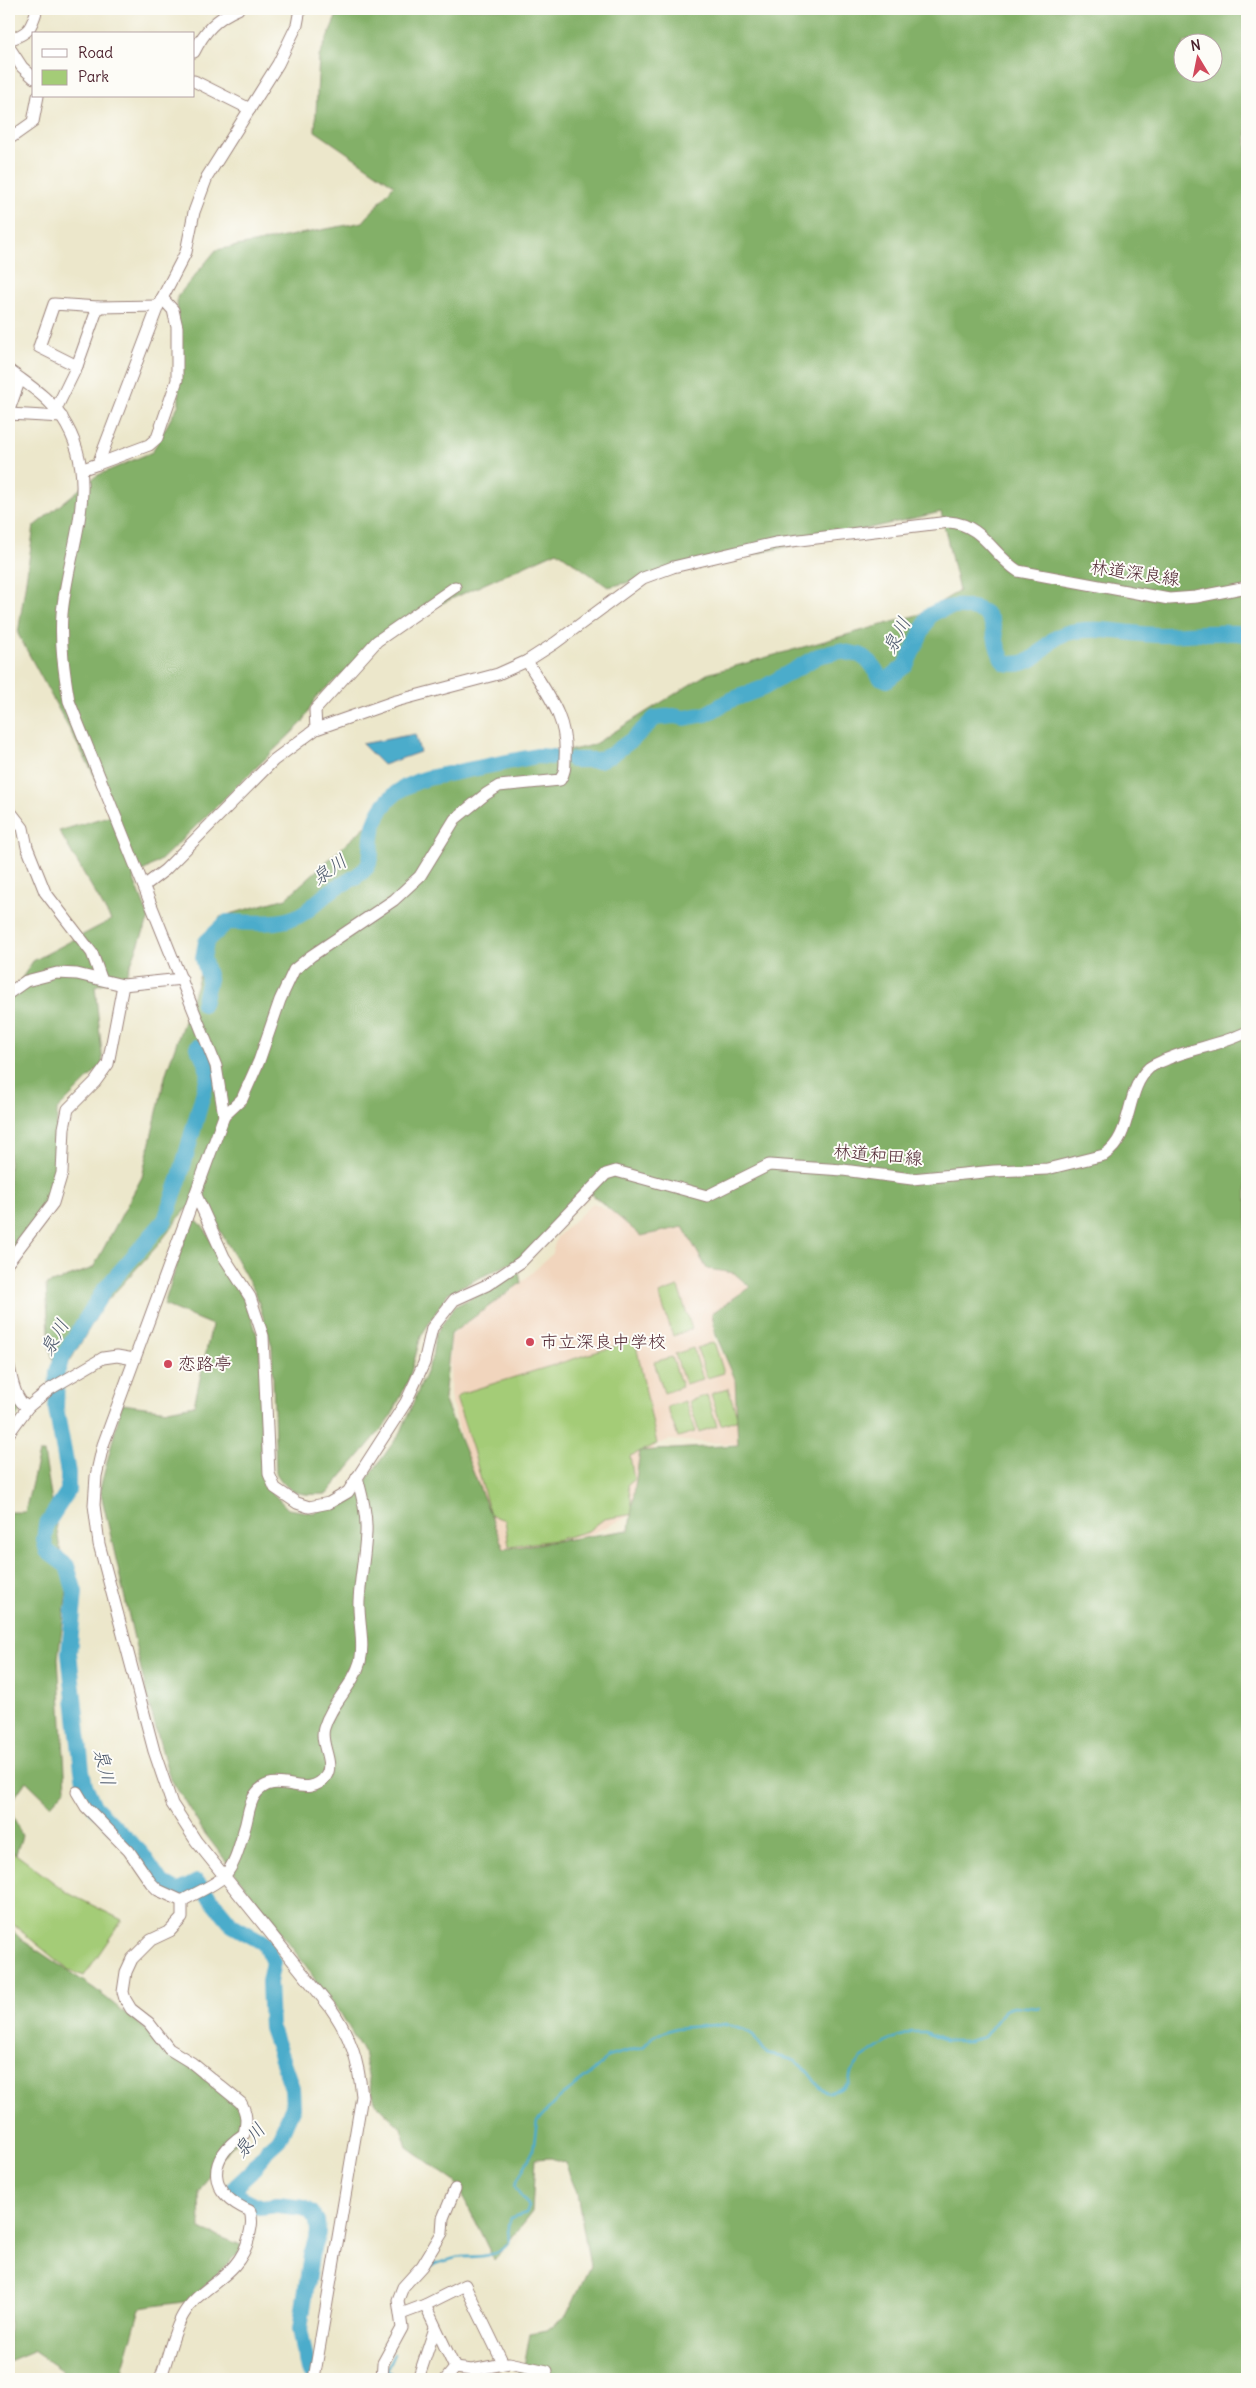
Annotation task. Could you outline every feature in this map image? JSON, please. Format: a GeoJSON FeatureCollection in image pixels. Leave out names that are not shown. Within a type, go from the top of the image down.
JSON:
{"type":"FeatureCollection","features":[{"type":"Feature","properties":{"kind":"street"},"geometry":{"type":"LineString","coordinates":[[9,40],[24,35],[32,26],[37,9]]}},
{"type":"Feature","properties":{"kind":"street"},"geometry":{"type":"LineString","coordinates":[[195,50],[203,34],[212,24],[238,9]]}},
{"type":"Feature","properties":{"kind":"street"},"geometry":{"type":"LineString","coordinates":[[98,464],[160,302],[186,252],[194,212],[207,177],[278,64],[297,25],[300,9]]}},
{"type":"Feature","properties":{"kind":"street"},"geometry":{"type":"LineString","coordinates":[[9,47],[22,67],[32,76]]}},
{"type":"Feature","properties":{"kind":"street"},"geometry":{"type":"LineString","coordinates":[[195,82],[250,109]]}},
{"type":"Feature","properties":{"kind":"street"},"geometry":{"type":"LineString","coordinates":[[9,139],[33,122],[38,98]]}},
{"type":"Feature","properties":{"kind":"street"},"geometry":{"type":"LineString","coordinates":[[77,366],[39,347],[54,304],[98,307],[160,302],[173,310],[177,327],[177,380],[157,438],[149,445],[83,469]]}},
{"type":"Feature","properties":{"kind":"street"},"geometry":{"type":"LineString","coordinates":[[59,413],[98,307]]}},
{"type":"Feature","properties":{"kind":"street"},"geometry":{"type":"LineString","coordinates":[[9,370],[43,395],[59,413],[78,449],[83,469],[81,508],[62,613],[61,645],[69,701],[216,1066],[224,1116]]}},
{"type":"Feature","properties":{"kind":"street"},"geometry":{"type":"LineString","coordinates":[[9,410],[20,379]]}},
{"type":"Feature","properties":{"kind":"street"},"geometry":{"type":"LineString","coordinates":[[9,414],[59,413]]}},
{"type":"Feature","properties":{"kind":"street","name":"林道深良線"},"geometry":{"type":"LineString","coordinates":[[527,661],[555,644],[643,578],[673,567],[775,543],[852,535],[937,522],[960,522],[981,534],[1007,564],[1018,571],[1169,599],[1196,597],[1247,587]]}},
{"type":"Feature","properties":{"kind":"street"},"geometry":{"type":"LineString","coordinates":[[316,729],[315,710],[377,641],[454,587]]}},
{"type":"Feature","properties":{"kind":"street"},"geometry":{"type":"LineString","coordinates":[[144,886],[165,870],[274,760],[316,729],[396,701],[498,674],[527,661],[558,711],[566,732],[564,774],[560,780],[499,786],[486,794],[454,820],[420,876],[394,900],[311,956],[294,970],[280,1000],[259,1061],[242,1099],[224,1116],[103,1445],[96,1476],[94,1506],[99,1544],[164,1783],[183,1822],[330,2007],[346,2030],[360,2072],[362,2096],[359,2119],[314,2379]]}},
{"type":"Feature","properties":{"kind":"street"},"geometry":{"type":"LineString","coordinates":[[9,810],[23,828],[27,847],[45,892],[92,953],[101,978]]}},
{"type":"Feature","properties":{"kind":"street"},"geometry":{"type":"LineString","coordinates":[[9,993],[26,980],[44,975],[77,974],[101,978],[122,985],[182,979]]}},
{"type":"Feature","properties":{"kind":"street"},"geometry":{"type":"LineString","coordinates":[[9,1261],[53,1203],[62,1173],[64,1128],[68,1108],[95,1082],[108,1064],[122,985]]}},
{"type":"Feature","properties":{"kind":"street","name":"林道和田線"},"geometry":{"type":"LineString","coordinates":[[196,1195],[224,1257],[250,1297],[263,1336],[269,1474],[275,1488],[297,1503],[309,1507],[329,1503],[348,1492],[406,1402],[424,1362],[432,1328],[454,1300],[486,1285],[521,1262],[606,1174],[616,1171],[707,1196],[769,1165],[843,1170],[912,1179],[994,1171],[1047,1170],[1104,1155],[1112,1150],[1121,1135],[1136,1088],[1150,1067],[1182,1052],[1247,1032]]}},
{"type":"Feature","properties":{"kind":"street"},"geometry":{"type":"LineString","coordinates":[[9,1433],[28,1407],[66,1379],[103,1358],[117,1356],[134,1359]]}},
{"type":"Feature","properties":{"kind":"street"},"geometry":{"type":"LineString","coordinates":[[9,1367],[19,1399],[23,1405],[28,1407]]}},
{"type":"Feature","properties":{"kind":"street"},"geometry":{"type":"LineString","coordinates":[[182,1901],[224,1876],[237,1852],[254,1795],[266,1784],[276,1781],[296,1786],[308,1786],[319,1782],[327,1774],[329,1764],[322,1738],[323,1729],[330,1711],[351,1683],[360,1662],[362,1651],[359,1602],[366,1532],[364,1505],[357,1477]]}},
{"type":"Feature","properties":{"kind":"street"},"geometry":{"type":"LineString","coordinates":[[78,1792],[86,1807],[130,1851],[151,1883],[158,1890],[182,1901]]}},
{"type":"Feature","properties":{"kind":"street"},"geometry":{"type":"LineString","coordinates":[[160,2379],[183,2316],[202,2295],[226,2276],[240,2258],[246,2247],[253,2220],[250,2212],[228,2198],[220,2186],[216,2173],[218,2161],[229,2144],[244,2134],[247,2121],[241,2103],[192,2063],[169,2049],[149,2023],[131,2009],[123,1992],[126,1972],[132,1959],[151,1940],[170,1931],[182,1918],[182,1901]]}},
{"type":"Feature","properties":{"kind":"street"},"geometry":{"type":"LineString","coordinates":[[382,2379],[383,2363],[402,2328],[403,2313],[398,2300],[403,2287],[422,2266],[442,2233],[443,2218],[455,2189]]}},
{"type":"Feature","properties":{"kind":"street"},"geometry":{"type":"LineString","coordinates":[[403,2313],[425,2305],[465,2285],[503,2363]]}},
{"type":"Feature","properties":{"kind":"street"},"geometry":{"type":"LineString","coordinates":[[425,2305],[455,2368]]}},
{"type":"Feature","properties":{"kind":"street"},"geometry":{"type":"LineString","coordinates":[[418,2379],[436,2328]]}},
{"type":"Feature","properties":{"kind":"street"},"geometry":{"type":"LineString","coordinates":[[455,2368],[472,2370],[503,2363],[546,2371]]}},
{"type":"Feature","properties":{"kind":"street"},"geometry":{"type":"LineString","coordinates":[[446,2379],[455,2368]]}},
{"type":"Feature","properties":{"kind":"shaded area"},"geometry":{"type":"Polygon","coordinates":[[[593,1203],[612,1212],[641,1236],[683,1227],[707,1268],[734,1273],[749,1288],[712,1313],[713,1337],[735,1379],[738,1444],[669,1440],[657,1444],[642,1462],[634,1514],[591,1534],[503,1549],[477,1496],[450,1396],[451,1337],[468,1318],[511,1292],[551,1255],[557,1237],[593,1203]]]}},
{"type":"Feature","properties":{"kind":"green space"},"geometry":{"type":"Polygon","coordinates":[[[343,9],[1247,9],[1247,2379],[513,2379],[524,2366],[530,2333],[547,2330],[566,2316],[590,2266],[577,2193],[565,2163],[551,2158],[535,2159],[532,2212],[494,2260],[456,2182],[407,2147],[401,2128],[376,2104],[363,2052],[340,2012],[321,1990],[309,1970],[203,1831],[169,1776],[148,1700],[100,1489],[122,1404],[168,1410],[194,1405],[212,1325],[164,1305],[191,1220],[198,1221],[205,1229],[249,1309],[259,1341],[262,1384],[261,1458],[266,1486],[288,1509],[315,1513],[362,1486],[401,1432],[432,1358],[435,1335],[454,1307],[519,1272],[521,1283],[451,1334],[444,1399],[504,1549],[629,1530],[640,1451],[738,1445],[735,1379],[715,1333],[712,1313],[750,1287],[734,1273],[707,1269],[683,1227],[641,1236],[588,1191],[521,1258],[448,1293],[421,1336],[409,1379],[390,1419],[327,1494],[304,1494],[292,1490],[281,1481],[276,1473],[272,1346],[256,1294],[205,1204],[185,1210],[159,1244],[104,1304],[70,1361],[57,1373],[50,1349],[46,1285],[93,1268],[142,1177],[166,1073],[220,917],[286,898],[406,790],[593,745],[707,674],[921,614],[959,591],[941,512],[608,587],[557,551],[405,620],[316,697],[303,722],[161,860],[133,877],[149,918],[126,976],[95,986],[103,1064],[57,1110],[56,1174],[46,1204],[9,1264],[9,998],[33,961],[111,920],[59,831],[115,814],[18,634],[34,526],[96,476],[152,452],[179,404],[177,297],[216,250],[363,222],[394,185],[315,131],[319,57],[336,17],[343,9]]]}},
{"type":"Feature","properties":{"kind":"green space"},"geometry":{"type":"Polygon","coordinates":[[[678,1287],[692,1329],[673,1336],[659,1294],[678,1287]]]}},
{"type":"Feature","properties":{"kind":"green space"},"geometry":{"type":"Polygon","coordinates":[[[635,1340],[657,1444],[630,1456],[634,1480],[628,1485],[634,1514],[604,1519],[588,1531],[556,1540],[509,1546],[505,1520],[490,1515],[473,1450],[456,1398],[463,1393],[635,1340]]]}},
{"type":"Feature","properties":{"kind":"green space"},"geometry":{"type":"Polygon","coordinates":[[[714,1342],[724,1373],[707,1378],[697,1348],[714,1342]]]}},
{"type":"Feature","properties":{"kind":"green space"},"geometry":{"type":"Polygon","coordinates":[[[693,1348],[703,1379],[685,1384],[675,1354],[693,1348]]]}},
{"type":"Feature","properties":{"kind":"green space"},"geometry":{"type":"Polygon","coordinates":[[[9,1355],[23,1405],[9,1431],[9,1355]]]}},
{"type":"Feature","properties":{"kind":"green space"},"geometry":{"type":"Polygon","coordinates":[[[672,1357],[682,1387],[664,1393],[654,1362],[672,1357]]]}},
{"type":"Feature","properties":{"kind":"green space"},"geometry":{"type":"Polygon","coordinates":[[[728,1388],[738,1419],[721,1425],[711,1394],[728,1388]]]}},
{"type":"Feature","properties":{"kind":"green space"},"geometry":{"type":"Polygon","coordinates":[[[707,1395],[717,1426],[699,1432],[689,1401],[707,1395]]]}},
{"type":"Feature","properties":{"kind":"green space"},"geometry":{"type":"Polygon","coordinates":[[[685,1401],[695,1432],[678,1437],[667,1407],[685,1401]]]}},
{"type":"Feature","properties":{"kind":"green space"},"geometry":{"type":"Polygon","coordinates":[[[39,1453],[44,1453],[67,1591],[58,1658],[66,1788],[51,1805],[26,1781],[9,1806],[9,1512],[25,1512],[39,1453]]]}},
{"type":"Feature","properties":{"kind":"green space"},"geometry":{"type":"Polygon","coordinates":[[[9,1807],[22,1836],[16,1854],[9,1849],[9,1807]]]}},
{"type":"Feature","properties":{"kind":"green space"},"geometry":{"type":"Polygon","coordinates":[[[9,1849],[68,1893],[122,1920],[84,1976],[67,1969],[9,1921],[9,1849]]]}},
{"type":"Feature","properties":{"kind":"green space"},"geometry":{"type":"Polygon","coordinates":[[[9,1927],[22,1940],[95,1989],[244,2108],[244,2134],[218,2161],[199,2192],[200,2229],[241,2245],[243,2248],[190,2301],[140,2308],[120,2379],[74,2379],[33,2351],[9,2361],[9,1927]]]}},
{"type":"Feature","properties":{"kind":"water"},"geometry":{"type":"Polygon","coordinates":[[[415,734],[420,752],[383,765],[362,744],[415,734]]]}},
{"type":"Feature","properties":{"kind":"waterway","name":"泉川"},"geometry":{"type":"LineString","coordinates":[[573,760],[599,760],[611,755],[633,739],[655,718],[674,716],[685,718],[706,714],[731,700],[763,688],[818,656],[839,651],[860,655],[870,662],[880,677],[887,680],[906,665],[929,616],[950,608],[963,607],[985,613],[993,626],[997,644],[1005,663],[1017,664],[1026,662],[1050,642],[1064,634],[1075,631],[1099,630],[1147,635],[1247,634]]}},
{"type":"Feature","properties":{"kind":"waterway","name":"泉川"},"geometry":{"type":"LineString","coordinates":[[203,1004],[209,979],[203,958],[206,942],[227,922],[268,923],[297,917],[335,888],[360,874],[370,861],[374,825],[378,815],[390,798],[398,791],[417,781],[428,778],[537,756],[553,757]]}},
{"type":"Feature","properties":{"kind":"waterway"},"geometry":{"type":"LineString","coordinates":[[9,1027],[9,1044]]}},
{"type":"Feature","properties":{"kind":"waterway","name":"泉川"},"geometry":{"type":"LineString","coordinates":[[197,1047],[206,1061],[208,1077],[179,1180],[165,1220],[104,1290],[62,1358],[57,1372],[56,1409],[68,1473],[68,1491],[46,1525],[44,1540],[47,1551],[67,1566],[75,1592],[69,1653],[82,1770],[85,1785],[94,1806],[142,1854],[161,1882],[178,1892],[197,1882],[232,1925],[264,1943],[273,1962],[269,1982],[271,2028],[292,2088],[293,2107],[279,2139],[267,2150],[251,2172],[235,2187],[236,2195],[260,2207],[278,2205],[304,2208],[311,2212],[317,2221],[318,2233],[311,2255],[300,2329],[308,2370]]}},
{"type":"Feature","properties":{"kind":"waterway"},"geometry":{"type":"LineString","coordinates":[[425,2269],[438,2263],[463,2257],[494,2254],[509,2243],[508,2225],[511,2218],[526,2213],[529,2207],[515,2185],[533,2151],[537,2121],[559,2098],[598,2068],[607,2057],[643,2047],[654,2036],[676,2028],[728,2024],[753,2035],[767,2054],[797,2062],[804,2067],[824,2091],[830,2092],[838,2090],[849,2083],[851,2072],[861,2059],[892,2039],[912,2032],[925,2032],[945,2041],[969,2041],[984,2037],[1005,2010],[1013,2006],[1040,2008]]}},
{"type":"Feature","properties":{"kind":"waterway"},"geometry":{"type":"LineString","coordinates":[[394,2354],[387,2369],[398,2379]]}},
{"type":"Feature","properties":{"kind":"place","name":"市立深良中学校"},"geometry":{"type":"Point","coordinates":[530,1342]}},
{"type":"Feature","properties":{"kind":"place","name":"恋路亭"},"geometry":{"type":"Point","coordinates":[168,1364]}}]}
